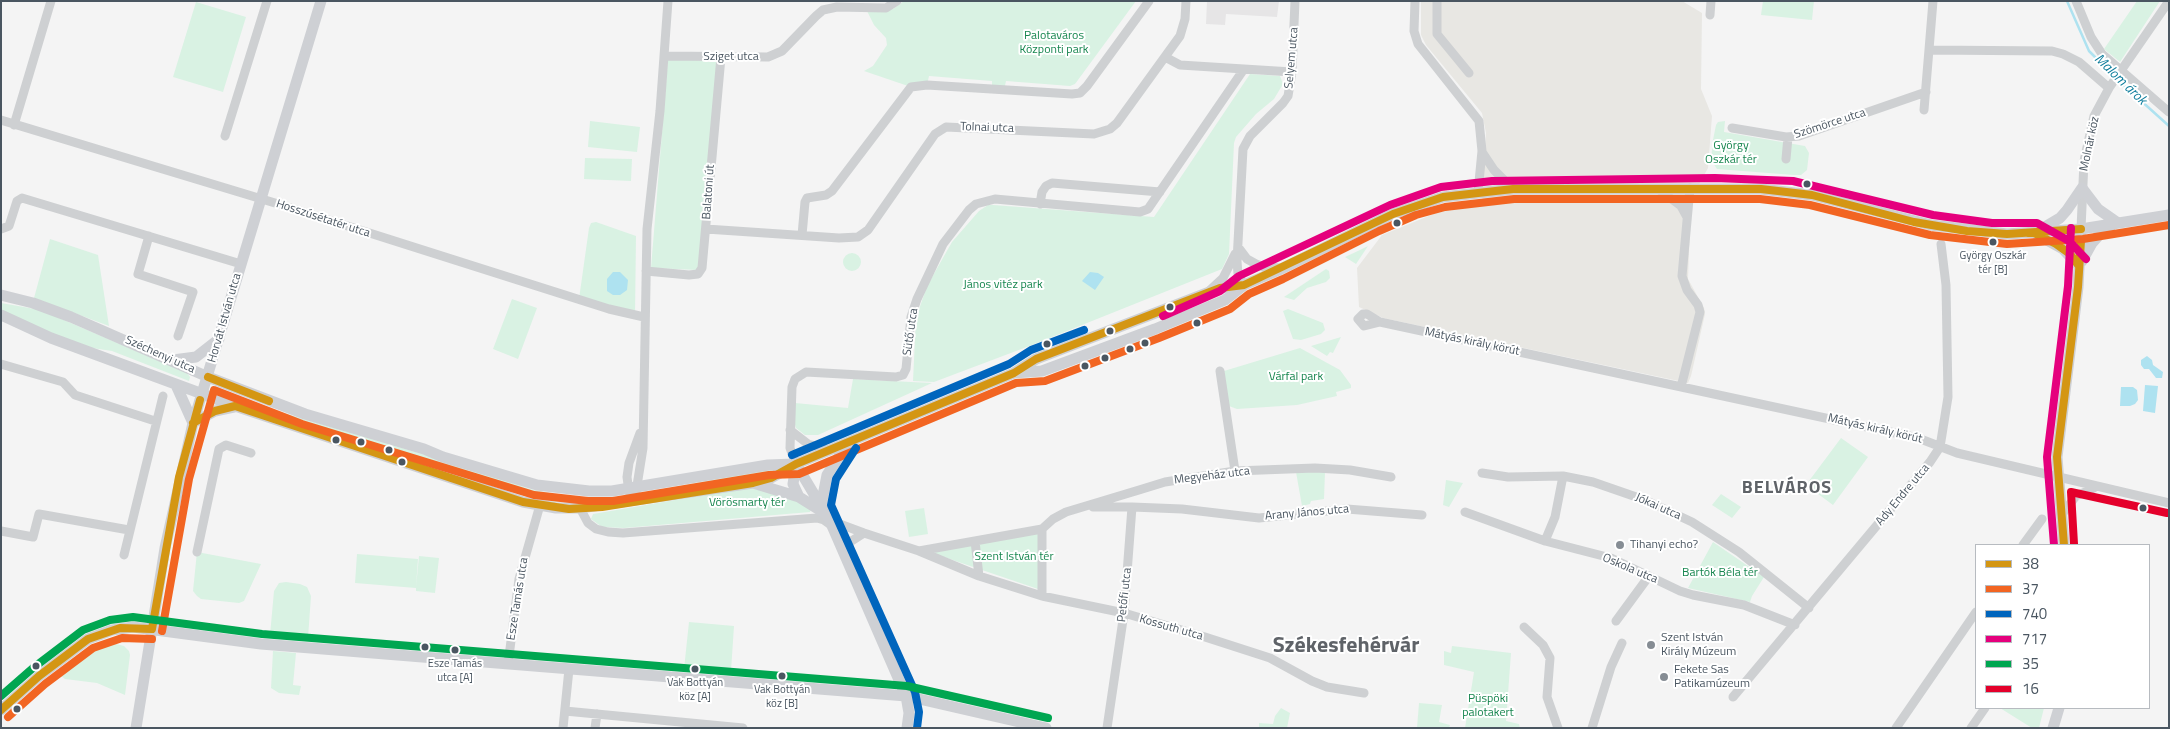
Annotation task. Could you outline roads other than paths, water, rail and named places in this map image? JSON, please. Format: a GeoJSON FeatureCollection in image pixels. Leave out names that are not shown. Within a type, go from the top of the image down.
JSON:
{"type":"FeatureCollection","features":[{"type":"Feature","properties":{"kind":"main road","name":"Horvát István utca"},"geometry":{"type":"LineString","coordinates":[[136,728],[165,548],[193,423],[321,1]]}},
{"type":"Feature","properties":{"kind":"main road"},"geometry":{"type":"LineString","coordinates":[[1014,373],[1042,371],[1155,330],[1225,300],[1244,285],[1284,268],[1413,206],[1443,197],[1478,192],[1513,189],[1761,188],[1792,191],[1839,201],[1931,225],[1991,233],[2034,233],[2081,229],[2169,215]]}},
{"type":"Feature","properties":{"kind":"main road"},"geometry":{"type":"LineString","coordinates":[[2034,233],[2063,214],[2074,202],[2082,188],[2098,208],[2118,223]]}},
{"type":"Feature","properties":{"kind":"main road"},"geometry":{"type":"LineString","coordinates":[[2079,266],[2092,243],[2100,234],[2118,223]]}},
{"type":"Feature","properties":{"kind":"main road"},"geometry":{"type":"LineString","coordinates":[[2064,544],[2063,513],[2057,457],[2079,266],[2081,229]]}},
{"type":"Feature","properties":{"kind":"main road"},"geometry":{"type":"LineString","coordinates":[[2034,233],[2063,248],[2079,266]]}},
{"type":"Feature","properties":{"kind":"main road"},"geometry":{"type":"LineString","coordinates":[[634,502],[771,478],[796,464],[1014,373],[1036,359],[1220,288],[1244,285]]}},
{"type":"Feature","properties":{"kind":"main road","name":"Széchenyi utca"},"geometry":{"type":"LineString","coordinates":[[1,295],[58,312],[208,377],[305,414],[424,449],[443,457],[537,485],[589,491],[632,488]]}},
{"type":"Feature","properties":{"kind":"main road","name":"Széchenyi utca"},"geometry":{"type":"LineString","coordinates":[[1,315],[51,338],[176,385],[523,502],[580,508],[634,502]]}},
{"type":"Feature","properties":{"kind":"main road"},"geometry":{"type":"LineString","coordinates":[[172,360],[196,357],[219,339]]}},
{"type":"Feature","properties":{"kind":"main road"},"geometry":{"type":"LineString","coordinates":[[176,385],[193,423],[215,411],[235,406]]}},
{"type":"Feature","properties":{"kind":"main road"},"geometry":{"type":"LineString","coordinates":[[826,515],[827,475],[848,443]]}},
{"type":"Feature","properties":{"kind":"main road"},"geometry":{"type":"LineString","coordinates":[[632,488],[768,465],[796,464]]}},
{"type":"Feature","properties":{"kind":"main road"},"geometry":{"type":"LineString","coordinates":[[796,464],[793,484],[799,497]]}},
{"type":"Feature","properties":{"kind":"main road"},"geometry":{"type":"LineString","coordinates":[[796,464],[826,515],[906,696],[909,713],[906,728]]}},
{"type":"Feature","properties":{"kind":"main road"},"geometry":{"type":"LineString","coordinates":[[753,482],[799,497],[826,515]]}},
{"type":"Feature","properties":{"kind":"main road"},"geometry":{"type":"LineString","coordinates":[[1,710],[39,676],[88,639],[120,628],[152,629],[268,645],[906,696],[1046,728]]}},
{"type":"Feature","properties":{"kind":"main road"},"geometry":{"type":"LineString","coordinates":[[2053,728],[2058,709]]}},
{"type":"Feature","properties":{"kind":"street"},"geometry":{"type":"LineString","coordinates":[[14,124],[51,1]]}},
{"type":"Feature","properties":{"kind":"street"},"geometry":{"type":"LineString","coordinates":[[225,136],[267,1]]}},
{"type":"Feature","properties":{"kind":"street"},"geometry":{"type":"LineString","coordinates":[[634,502],[632,488],[643,448],[647,229],[668,1]]}},
{"type":"Feature","properties":{"kind":"street","name":"Sziget utca"},"geometry":{"type":"LineString","coordinates":[[664,56],[768,57],[782,51],[823,10],[837,7],[886,8],[897,1]]}},
{"type":"Feature","properties":{"kind":"street"},"geometry":{"type":"LineString","coordinates":[[802,235],[807,198],[826,195],[832,191],[911,87],[927,85],[1080,93],[1150,1]]}},
{"type":"Feature","properties":{"kind":"street","name":"Tolnai utca"},"geometry":{"type":"LineString","coordinates":[[706,229],[849,238],[863,234],[868,230],[935,134],[946,127],[1082,133],[1102,132],[1117,123],[1182,32],[1186,1]]}},
{"type":"Feature","properties":{"kind":"street","name":"Selyem utca"},"geometry":{"type":"LineString","coordinates":[[1244,285],[1238,274],[1243,149],[1246,141],[1255,129],[1286,100],[1290,91],[1296,1]]}},
{"type":"Feature","properties":{"kind":"street"},"geometry":{"type":"LineString","coordinates":[[1416,1],[1414,26],[1416,40],[1476,115],[1480,127],[1482,152],[1478,192]]}},
{"type":"Feature","properties":{"kind":"street"},"geometry":{"type":"LineString","coordinates":[[1437,1],[1437,34],[1469,73]]}},
{"type":"Feature","properties":{"kind":"street"},"geometry":{"type":"LineString","coordinates":[[1710,15],[1711,1]]}},
{"type":"Feature","properties":{"kind":"street"},"geometry":{"type":"LineString","coordinates":[[1924,110],[1933,1]]}},
{"type":"Feature","properties":{"kind":"street"},"geometry":{"type":"LineString","coordinates":[[2076,1],[2096,45],[2116,79]]}},
{"type":"Feature","properties":{"kind":"street","name":"Molnár köz"},"geometry":{"type":"LineString","coordinates":[[2081,229],[2085,154],[2094,116],[2116,79],[2169,1]]}},
{"type":"Feature","properties":{"kind":"street"},"geometry":{"type":"LineString","coordinates":[[1929,50],[2043,51],[2063,54],[2116,79],[2169,112]]}},
{"type":"Feature","properties":{"kind":"street","name":"Balatoni út"},"geometry":{"type":"LineString","coordinates":[[646,271],[698,274],[702,268],[721,57]]}},
{"type":"Feature","properties":{"kind":"street"},"geometry":{"type":"LineString","coordinates":[[1165,57],[1180,65],[1292,72]]}},
{"type":"Feature","properties":{"kind":"street","name":"Sütő utca"},"geometry":{"type":"LineString","coordinates":[[796,464],[790,448],[790,430],[792,386],[800,374],[814,372],[896,377],[904,374],[911,317],[917,299],[944,244],[969,210],[976,204],[995,199],[1140,212],[1148,209],[1244,69]]}},
{"type":"Feature","properties":{"kind":"street","name":"Szömörce utca"},"geometry":{"type":"LineString","coordinates":[[1732,128],[1788,137],[1799,136],[1926,92]]}},
{"type":"Feature","properties":{"kind":"street","name":"Hosszúsétatér utca"},"geometry":{"type":"LineString","coordinates":[[1,120],[262,199],[609,309],[644,317]]}},
{"type":"Feature","properties":{"kind":"street"},"geometry":{"type":"LineString","coordinates":[[1786,159],[1788,137]]}},
{"type":"Feature","properties":{"kind":"street"},"geometry":{"type":"LineString","coordinates":[[1482,152],[1494,170],[1513,189]]}},
{"type":"Feature","properties":{"kind":"street"},"geometry":{"type":"LineString","coordinates":[[1040,204],[1042,192],[1046,186],[1052,183],[1160,192]]}},
{"type":"Feature","properties":{"kind":"street"},"geometry":{"type":"LineString","coordinates":[[1655,188],[1681,206],[1687,218]]}},
{"type":"Feature","properties":{"kind":"street"},"geometry":{"type":"LineString","coordinates":[[1681,387],[1700,312],[1698,305],[1683,282],[1682,265],[1690,188]]}},
{"type":"Feature","properties":{"kind":"street"},"geometry":{"type":"LineString","coordinates":[[1,229],[9,226],[17,200],[22,198],[241,264]]}},
{"type":"Feature","properties":{"kind":"street","name":"Széchenyi utca"},"geometry":{"type":"LineString","coordinates":[[149,236],[138,274],[193,292],[178,336]]}},
{"type":"Feature","properties":{"kind":"street","name":"Ady Endre utca"},"geometry":{"type":"LineString","coordinates":[[1733,697],[1930,462],[1940,447],[1948,397],[1946,285],[1941,244]]}},
{"type":"Feature","properties":{"kind":"street"},"geometry":{"type":"LineString","coordinates":[[1238,247],[1247,259],[1256,264],[1264,267],[1284,268]]}},
{"type":"Feature","properties":{"kind":"street","name":"Selyem utca"},"geometry":{"type":"LineString","coordinates":[[1202,295],[1223,278],[1238,247]]}},
{"type":"Feature","properties":{"kind":"street","name":"Mátyás király körút"},"geometry":{"type":"LineString","coordinates":[[1380,322],[1918,438],[1957,453],[2060,479],[2169,503]]}},
{"type":"Feature","properties":{"kind":"street"},"geometry":{"type":"LineString","coordinates":[[1,364],[63,382],[75,396],[155,421]]}},
{"type":"Feature","properties":{"kind":"street"},"geometry":{"type":"LineString","coordinates":[[1220,371],[1235,471]]}},
{"type":"Feature","properties":{"kind":"street"},"geometry":{"type":"LineString","coordinates":[[124,555],[162,396]]}},
{"type":"Feature","properties":{"kind":"street"},"geometry":{"type":"LineString","coordinates":[[790,430],[808,444],[829,450]]}},
{"type":"Feature","properties":{"kind":"street"},"geometry":{"type":"LineString","coordinates":[[198,552],[219,449],[226,445],[251,453]]}},
{"type":"Feature","properties":{"kind":"street","name":"Megyeház utca"},"geometry":{"type":"LineString","coordinates":[[1042,529],[1066,512],[1166,482],[1235,471],[1314,468],[1350,470],[1392,476]]}},
{"type":"Feature","properties":{"kind":"street","name":"Jókai utca"},"geometry":{"type":"LineString","coordinates":[[1482,472],[1508,476],[1563,476],[1617,489],[1645,500],[1684,518],[1739,552],[1809,608]]}},
{"type":"Feature","properties":{"kind":"street"},"geometry":{"type":"LineString","coordinates":[[1545,541],[1555,517],[1563,476]]}},
{"type":"Feature","properties":{"kind":"street"},"geometry":{"type":"LineString","coordinates":[[2063,513],[2076,496],[2086,490],[2097,487]]}},
{"type":"Feature","properties":{"kind":"street","name":"Esze Tamás utca"},"geometry":{"type":"LineString","coordinates":[[508,664],[519,578],[540,505]]}},
{"type":"Feature","properties":{"kind":"street"},"geometry":{"type":"LineString","coordinates":[[1088,506],[1132,507]]}},
{"type":"Feature","properties":{"kind":"street","name":"Arany János utca"},"geometry":{"type":"LineString","coordinates":[[1132,507],[1259,518],[1347,509],[1422,515]]}},
{"type":"Feature","properties":{"kind":"street","name":"Petőfi utca"},"geometry":{"type":"LineString","coordinates":[[1107,728],[1124,613],[1132,507]]}},
{"type":"Feature","properties":{"kind":"street"},"geometry":{"type":"LineString","coordinates":[[580,508],[588,523],[596,529],[623,533],[817,518],[824,520],[826,515],[837,522],[864,533],[919,551],[979,576],[1042,596],[1042,529],[919,551]]}},
{"type":"Feature","properties":{"kind":"street","name":"Oskola utca"},"geometry":{"type":"LineString","coordinates":[[1465,512],[1545,541],[1610,558],[1692,595],[1744,605],[1795,625]]}},
{"type":"Feature","properties":{"kind":"street"},"geometry":{"type":"LineString","coordinates":[[1,531],[33,537],[39,514],[129,530]]}},
{"type":"Feature","properties":{"kind":"street"},"geometry":{"type":"LineString","coordinates":[[2024,544],[2042,519]]}},
{"type":"Feature","properties":{"kind":"street"},"geometry":{"type":"LineString","coordinates":[[845,556],[850,542],[864,533]]}},
{"type":"Feature","properties":{"kind":"street"},"geometry":{"type":"LineString","coordinates":[[975,541],[979,576]]}},
{"type":"Feature","properties":{"kind":"street"},"geometry":{"type":"LineString","coordinates":[[1616,621],[1649,576]]}},
{"type":"Feature","properties":{"kind":"street","name":"Kossuth utca"},"geometry":{"type":"LineString","coordinates":[[1042,596],[1124,613],[1272,656],[1312,681],[1327,687],[1364,693]]}},
{"type":"Feature","properties":{"kind":"street"},"geometry":{"type":"LineString","coordinates":[[1899,727],[1975,613]]}},
{"type":"Feature","properties":{"kind":"street"},"geometry":{"type":"LineString","coordinates":[[1524,627],[1543,645],[1550,658],[1547,697],[1558,728]]}},
{"type":"Feature","properties":{"kind":"street"},"geometry":{"type":"LineString","coordinates":[[1592,728],[1612,667],[1622,644]]}},
{"type":"Feature","properties":{"kind":"street"},"geometry":{"type":"LineString","coordinates":[[563,728],[569,669]]}},
{"type":"Feature","properties":{"kind":"street"},"geometry":{"type":"LineString","coordinates":[[1971,728],[1984,709]]}},
{"type":"Feature","properties":{"kind":"street"},"geometry":{"type":"LineString","coordinates":[[565,711],[743,728]]}},
{"type":"Feature","properties":{"kind":"street"},"geometry":{"type":"LineString","coordinates":[[595,728],[596,714]]}},
{"type":"Feature","properties":{"kind":"street"},"geometry":{"type":"LineString","coordinates":[[638,718],[638,728]]}},
{"type":"Feature","properties":{"kind":"water"},"geometry":{"type":"Polygon","coordinates":[[[613,272],[620,272],[628,280],[627,290],[620,295],[613,295],[607,291],[607,279],[613,272]]]}},
{"type":"Feature","properties":{"kind":"water"},"geometry":{"type":"Polygon","coordinates":[[[1090,272],[1098,273],[1104,277],[1095,290],[1082,281],[1090,272]]]}},
{"type":"Feature","properties":{"kind":"water"},"geometry":{"type":"Polygon","coordinates":[[[2147,356],[2152,360],[2153,365],[2163,372],[2162,378],[2156,378],[2149,369],[2144,369],[2141,365],[2141,360],[2147,356]]]}},
{"type":"Feature","properties":{"kind":"water"},"geometry":{"type":"Polygon","coordinates":[[[2145,385],[2158,386],[2155,413],[2143,411],[2145,385]]]}},
{"type":"Feature","properties":{"kind":"water"},"geometry":{"type":"Polygon","coordinates":[[[2121,387],[2133,387],[2137,390],[2138,400],[2135,404],[2120,406],[2121,387]]]}},
{"type":"Feature","properties":{"kind":"waterway","name":"Malom árok"},"geometry":{"type":"LineString","coordinates":[[2067,1],[2089,51],[2114,76]]}},
{"type":"Feature","properties":{"kind":"waterway","name":"Malom árok"},"geometry":{"type":"LineString","coordinates":[[2118,80],[2169,126]]}},
{"type":"Feature","properties":{"kind":"place","name":"György Oszkár tér [B]"},"geometry":{"type":"Point","coordinates":[1993,242]}},
{"type":"Feature","properties":{"kind":"place","name":"Tihanyi echo?"},"geometry":{"type":"Point","coordinates":[1620,545]}},
{"type":"Feature","properties":{"kind":"place","name":"Szent István Király Múzeum"},"geometry":{"type":"Point","coordinates":[1651,645]}},
{"type":"Feature","properties":{"kind":"place","name":"Esze Tamás utca [A]"},"geometry":{"type":"Point","coordinates":[455,650]}},
{"type":"Feature","properties":{"kind":"place","name":"Vak Bottyán köz [A]"},"geometry":{"type":"Point","coordinates":[695,669]}},
{"type":"Feature","properties":{"kind":"place","name":"Vak Bottyán köz [B]"},"geometry":{"type":"Point","coordinates":[782,676]}},
{"type":"Feature","properties":{"kind":"place","name":"Fekete Sas Patikamúzeum"},"geometry":{"type":"Point","coordinates":[1664,677]}},
{"type":"Feature","properties":{"kind":"district","name":"BELVÁROS"},"geometry":{"type":"Point","coordinates":[1787,489]}},
{"type":"Feature","properties":{"kind":"district","name":"Székesfehérvár"},"geometry":{"type":"Point","coordinates":[1346,647]}},
{"type":"Feature","properties":{"kind":"park label","name":"Palotaváros Központi park"},"geometry":{"type":"Point","coordinates":[1054,43]}},
{"type":"Feature","properties":{"kind":"park label","name":"György Oszkár tér"},"geometry":{"type":"Point","coordinates":[1731,153]}},
{"type":"Feature","properties":{"kind":"park label","name":"János vitéz park"},"geometry":{"type":"Point","coordinates":[1003,285]}},
{"type":"Feature","properties":{"kind":"park label","name":"Várfal park"},"geometry":{"type":"Point","coordinates":[1296,377]}},
{"type":"Feature","properties":{"kind":"park label","name":"Vörösmarty tér"},"geometry":{"type":"Point","coordinates":[747,503]}},
{"type":"Feature","properties":{"kind":"park label","name":"Szent István tér"},"geometry":{"type":"Point","coordinates":[1014,557]}},
{"type":"Feature","properties":{"kind":"park label","name":"Bartók Béla tér"},"geometry":{"type":"Point","coordinates":[1720,573]}},
{"type":"Feature","properties":{"kind":"park label","name":"Püspöki palotakert"},"geometry":{"type":"Point","coordinates":[1488,706]}}]}
